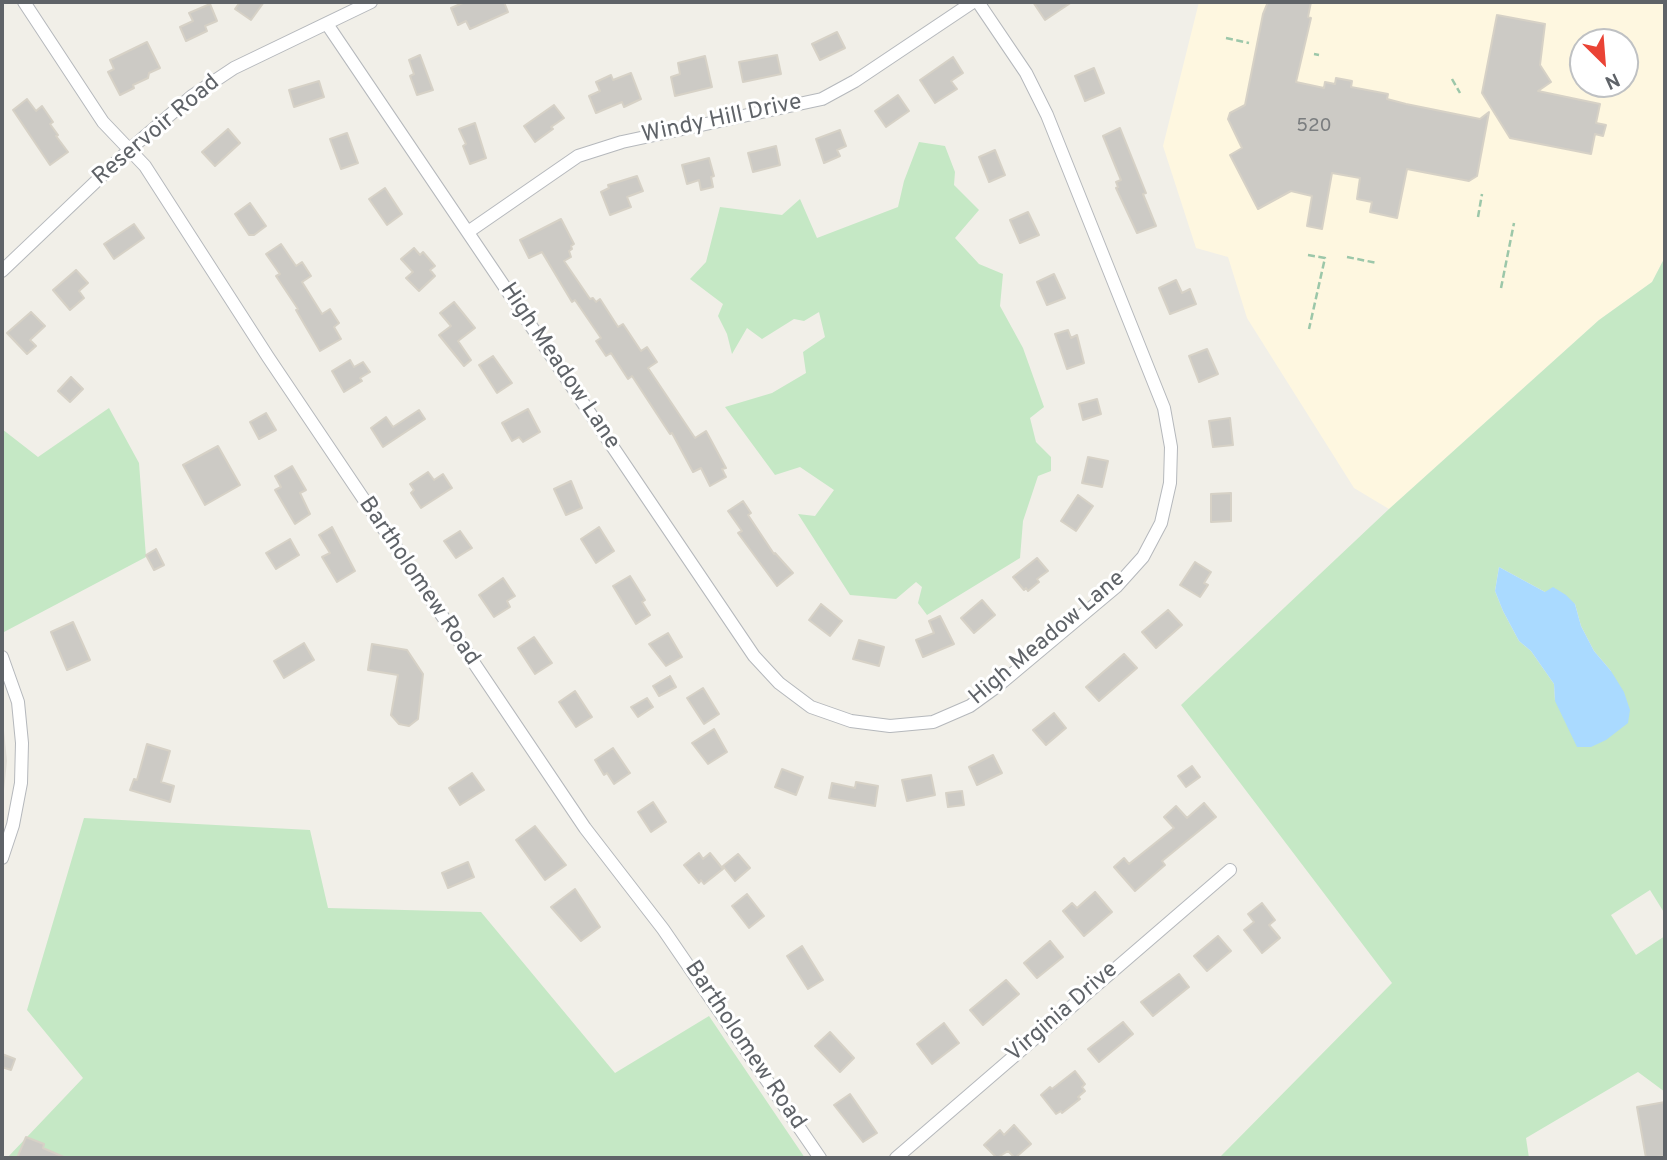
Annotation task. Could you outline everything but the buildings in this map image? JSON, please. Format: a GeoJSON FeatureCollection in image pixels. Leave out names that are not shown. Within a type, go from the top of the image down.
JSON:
{"type":"FeatureCollection","features":[{"type":"Feature","properties":{"kind":"street","name":"Bartholomew Road"},"geometry":{"type":"LineString","coordinates":[[24,2],[103,122],[145,166],[284,380],[585,828],[663,929],[820,1158]]}},
{"type":"Feature","properties":{"kind":"street","name":"Reservoir Road"},"geometry":{"type":"LineString","coordinates":[[2,271],[129,150],[192,96],[234,68],[371,2]]}},
{"type":"Feature","properties":{"kind":"street","name":"High Meadow Lane"},"geometry":{"type":"LineString","coordinates":[[327,24],[754,656],[779,683],[811,707],[851,721],[890,726],[933,722],[970,706],[1116,587],[1143,557],[1161,523],[1170,483],[1171,447],[1164,408],[1047,115],[1026,73],[976,2]]}},
{"type":"Feature","properties":{"kind":"street","name":"Windy Hill Drive"},"geometry":{"type":"LineString","coordinates":[[468,232],[578,156],[622,142],[822,99],[855,81],[976,2]]}},
{"type":"Feature","properties":{"kind":"street"},"geometry":{"type":"LineString","coordinates":[[2,657],[18,702],[22,743],[21,783],[13,825],[2,858]]}},
{"type":"Feature","properties":{"kind":"street","name":"Virginia Drive"},"geometry":{"type":"LineString","coordinates":[[897,1158],[1230,870]]}},
{"type":"Feature","properties":{"kind":"path"},"geometry":{"type":"LineString","coordinates":[[1226,38],[1249,43]]}},
{"type":"Feature","properties":{"kind":"path"},"geometry":{"type":"LineString","coordinates":[[1452,79],[1460,93]]}},
{"type":"Feature","properties":{"kind":"path"},"geometry":{"type":"LineString","coordinates":[[1478,217],[1482,194]]}},
{"type":"Feature","properties":{"kind":"path"},"geometry":{"type":"LineString","coordinates":[[1501,288],[1514,223]]}},
{"type":"Feature","properties":{"kind":"path"},"geometry":{"type":"LineString","coordinates":[[1308,255],[1325,258],[1309,329]]}},
{"type":"Feature","properties":{"kind":"path"},"geometry":{"type":"LineString","coordinates":[[1348,257],[1377,263]]}},
{"type":"Feature","properties":{"kind":"shaded area"},"geometry":{"type":"Polygon","coordinates":[[[1199,2],[1665,2],[1665,257],[1652,282],[1599,320],[1389,509],[1354,488],[1247,318],[1228,257],[1196,248],[1163,146],[1199,2]]]}},
{"type":"Feature","properties":{"kind":"shaded area"},"geometry":{"type":"Polygon","coordinates":[[[2,711],[7,761],[2,810],[2,711]]]}},
{"type":"Feature","properties":{"kind":"green space"},"geometry":{"type":"Polygon","coordinates":[[[919,142],[945,146],[955,172],[954,185],[979,210],[955,238],[979,264],[1003,274],[1000,306],[1023,348],[1044,407],[1030,418],[1036,442],[1051,457],[1051,471],[1038,476],[1023,521],[1020,558],[927,615],[918,603],[922,587],[916,582],[896,599],[850,595],[798,514],[815,516],[834,490],[800,467],[775,475],[725,407],[772,393],[806,373],[803,352],[825,337],[819,312],[804,321],[794,319],[762,339],[747,328],[732,354],[727,334],[718,316],[723,304],[690,279],[706,262],[720,207],[782,215],[800,199],[817,238],[898,207],[904,181],[919,142]]]}},
{"type":"Feature","properties":{"kind":"green space"},"geometry":{"type":"Polygon","coordinates":[[[1665,257],[1665,914],[1650,890],[1611,915],[1636,955],[1665,936],[1665,1092],[1638,1072],[1526,1138],[1529,1158],[1222,1158],[1221,1156],[1392,983],[1181,705],[1389,509],[1599,320],[1652,282],[1665,257]],[[1499,567],[1495,591],[1503,611],[1519,641],[1531,651],[1554,684],[1555,701],[1611,671],[1594,651],[1581,626],[1575,604],[1545,592],[1499,567]]]}},
{"type":"Feature","properties":{"kind":"green space"},"geometry":{"type":"Polygon","coordinates":[[[109,408],[139,463],[146,557],[4,632],[2,429],[38,457],[109,408]]]}},
{"type":"Feature","properties":{"kind":"green space"},"geometry":{"type":"Polygon","coordinates":[[[84,818],[310,830],[328,908],[481,912],[615,1073],[709,1016],[805,1158],[7,1158],[83,1078],[27,1010],[84,818]]]}},
{"type":"Feature","properties":{"kind":"water"},"geometry":{"type":"Polygon","coordinates":[[[1499,567],[1545,592],[1553,587],[1575,604],[1581,626],[1594,651],[1624,692],[1630,710],[1628,723],[1606,740],[1591,747],[1577,747],[1555,701],[1554,684],[1531,651],[1519,641],[1503,611],[1495,591],[1499,567]]]}}]}
